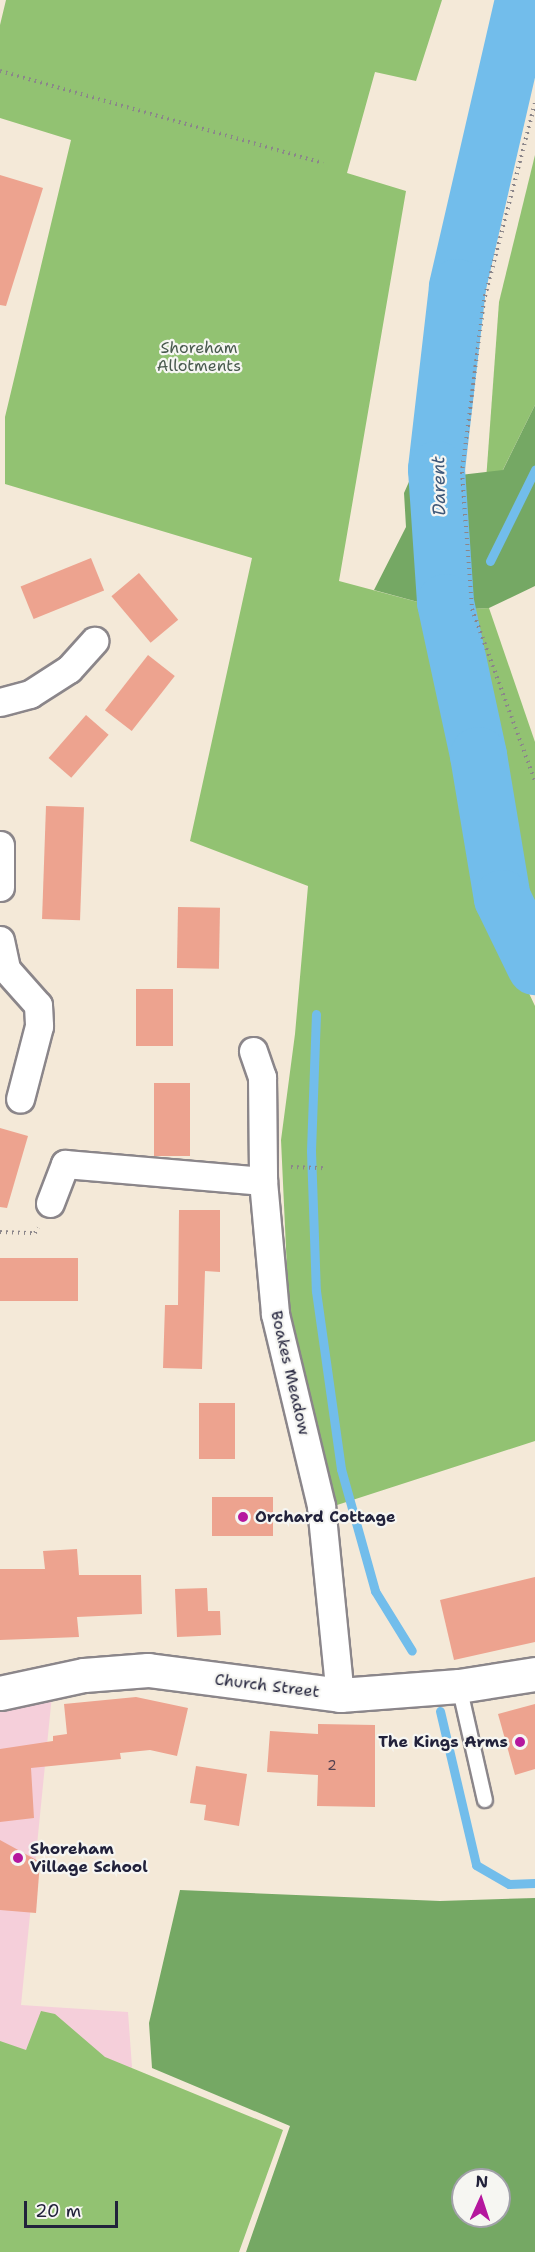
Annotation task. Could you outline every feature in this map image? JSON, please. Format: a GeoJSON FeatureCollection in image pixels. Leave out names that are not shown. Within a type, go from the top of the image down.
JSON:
{"type":"FeatureCollection","features":[{"type":"Feature","properties":{"kind":"street"},"geometry":{"type":"LineString","coordinates":[[0,702],[30,694],[69,669],[94,641]]}},
{"type":"Feature","properties":{"kind":"street"},"geometry":{"type":"LineString","coordinates":[[0,845],[0,887]]}},
{"type":"Feature","properties":{"kind":"street"},"geometry":{"type":"LineString","coordinates":[[0,940],[6,969],[38,1005],[39,1026],[20,1099]]}},
{"type":"Feature","properties":{"kind":"street","name":"Boakes Meadow"},"geometry":{"type":"LineString","coordinates":[[253,1051],[262,1077],[263,1180],[275,1314],[321,1506],[340,1695]]}},
{"type":"Feature","properties":{"kind":"street"},"geometry":{"type":"LineString","coordinates":[[50,1203],[65,1164],[263,1180]]}},
{"type":"Feature","properties":{"kind":"street","name":"Church Street"},"geometry":{"type":"LineString","coordinates":[[0,1693],[84,1675],[148,1670],[340,1695],[459,1686],[535,1674]]}},
{"type":"Feature","properties":{"kind":"lane"},"geometry":{"type":"LineString","coordinates":[[459,1686],[485,1800]]}},
{"type":"Feature","properties":{"kind":"path"},"geometry":{"type":"LineString","coordinates":[[0,71],[323,163]]}},
{"type":"Feature","properties":{"kind":"path"},"geometry":{"type":"LineString","coordinates":[[535,103],[484,300],[462,472],[472,609],[535,781]]}},
{"type":"Feature","properties":{"kind":"path"},"geometry":{"type":"LineString","coordinates":[[294,1167],[326,1168]]}},
{"type":"Feature","properties":{"kind":"shaded area"},"geometry":{"type":"Polygon","coordinates":[[[52,1695],[21,2005],[128,2012],[132,2067],[0,2252],[0,1711],[52,1695]]]}},
{"type":"Feature","properties":{"kind":"green space","name":"Shoreham Allotments"},"geometry":{"type":"Polygon","coordinates":[[[6,0],[442,0],[416,81],[375,72],[347,173],[406,191],[339,581],[429,605],[464,750],[487,904],[535,1006],[535,1441],[334,1506],[289,1313],[281,1140],[295,1034],[308,886],[190,841],[252,558],[5,484],[5,417],[71,140],[0,118],[0,25],[6,0]]]}},
{"type":"Feature","properties":{"kind":"green space"},"geometry":{"type":"Polygon","coordinates":[[[535,155],[535,405],[484,508],[499,302],[535,155]]]}},
{"type":"Feature","properties":{"kind":"green space"},"geometry":{"type":"Polygon","coordinates":[[[535,405],[535,586],[489,608],[472,609],[429,605],[374,590],[406,527],[404,493],[412,475],[443,477],[503,470],[535,405]]]}},
{"type":"Feature","properties":{"kind":"green space"},"geometry":{"type":"Polygon","coordinates":[[[489,608],[535,742],[535,934],[514,889],[471,653],[472,609],[489,608]]]}},
{"type":"Feature","properties":{"kind":"green space"},"geometry":{"type":"Polygon","coordinates":[[[180,1890],[440,1901],[535,1898],[535,2252],[246,2252],[290,2126],[152,2068],[149,2023],[180,1890]]]}},
{"type":"Feature","properties":{"kind":"green space","name":"Shoreham Village School"},"geometry":{"type":"Polygon","coordinates":[[[41,2011],[55,2014],[105,2057],[283,2130],[239,2252],[0,2252],[0,2041],[26,2050],[41,2011]]]}},
{"type":"Feature","properties":{"kind":"building"},"geometry":{"type":"Polygon","coordinates":[[[0,175],[43,188],[6,306],[0,305],[0,175]]]}},
{"type":"Feature","properties":{"kind":"building"},"geometry":{"type":"Polygon","coordinates":[[[91,558],[104,590],[34,619],[21,586],[91,558]]]}},
{"type":"Feature","properties":{"kind":"building"},"geometry":{"type":"Polygon","coordinates":[[[139,573],[178,620],[151,643],[111,596],[139,573]]]}},
{"type":"Feature","properties":{"kind":"building"},"geometry":{"type":"Polygon","coordinates":[[[148,655],[175,676],[132,731],[105,710],[148,655]]]}},
{"type":"Feature","properties":{"kind":"building"},"geometry":{"type":"Polygon","coordinates":[[[86,715],[109,735],[71,778],[49,758],[86,715]]]}},
{"type":"Feature","properties":{"kind":"building"},"geometry":{"type":"Polygon","coordinates":[[[46,806],[84,807],[80,920],[42,919],[46,806]]]}},
{"type":"Feature","properties":{"kind":"building"},"geometry":{"type":"Polygon","coordinates":[[[178,907],[220,908],[219,969],[177,968],[178,907]]]}},
{"type":"Feature","properties":{"kind":"building"},"geometry":{"type":"Polygon","coordinates":[[[136,989],[173,989],[173,1046],[136,1046],[136,989]]]}},
{"type":"Feature","properties":{"kind":"building"},"geometry":{"type":"Polygon","coordinates":[[[154,1083],[190,1083],[190,1156],[154,1156],[154,1083]]]}},
{"type":"Feature","properties":{"kind":"building"},"geometry":{"type":"Polygon","coordinates":[[[0,1128],[28,1136],[7,1208],[0,1207],[0,1128]]]}},
{"type":"Feature","properties":{"kind":"building"},"geometry":{"type":"Polygon","coordinates":[[[179,1210],[220,1210],[220,1272],[205,1271],[202,1369],[163,1368],[165,1305],[178,1305],[179,1210]]]}},
{"type":"Feature","properties":{"kind":"building"},"geometry":{"type":"Polygon","coordinates":[[[0,1258],[78,1258],[78,1301],[0,1301],[0,1258]]]}},
{"type":"Feature","properties":{"kind":"building"},"geometry":{"type":"Polygon","coordinates":[[[199,1403],[235,1403],[235,1459],[199,1459],[199,1403]]]}},
{"type":"Feature","properties":{"kind":"building","name":"Orchard Cottage"},"geometry":{"type":"Polygon","coordinates":[[[212,1497],[273,1497],[273,1536],[212,1536],[212,1497]]]}},
{"type":"Feature","properties":{"kind":"building"},"geometry":{"type":"Polygon","coordinates":[[[77,1549],[79,1575],[141,1575],[142,1614],[77,1617],[79,1637],[0,1640],[0,1569],[45,1569],[43,1551],[77,1549]]]}},
{"type":"Feature","properties":{"kind":"building"},"geometry":{"type":"Polygon","coordinates":[[[535,1577],[535,1642],[454,1660],[440,1600],[535,1577]]]}},
{"type":"Feature","properties":{"kind":"building"},"geometry":{"type":"Polygon","coordinates":[[[207,1588],[208,1611],[220,1611],[221,1635],[177,1637],[175,1589],[207,1588]]]}},
{"type":"Feature","properties":{"kind":"building"},"geometry":{"type":"Polygon","coordinates":[[[136,1697],[188,1708],[177,1756],[150,1750],[120,1753],[121,1759],[31,1768],[34,1818],[0,1822],[0,1749],[53,1741],[53,1736],[67,1734],[64,1704],[136,1697]]]}},
{"type":"Feature","properties":{"kind":"building","name":"The Kings Arms"},"geometry":{"type":"Polygon","coordinates":[[[535,1704],[535,1769],[515,1775],[498,1714],[535,1704]]]}},
{"type":"Feature","properties":{"kind":"building"},"geometry":{"type":"Polygon","coordinates":[[[318,1724],[375,1725],[375,1807],[317,1806],[318,1775],[267,1772],[270,1731],[318,1734],[318,1724]]]}},
{"type":"Feature","properties":{"kind":"building"},"geometry":{"type":"Polygon","coordinates":[[[196,1766],[247,1774],[239,1826],[204,1820],[206,1805],[190,1803],[196,1766]]]}},
{"type":"Feature","properties":{"kind":"building"},"geometry":{"type":"Polygon","coordinates":[[[0,1840],[40,1862],[36,1913],[0,1910],[0,1840]]]}},
{"type":"Feature","properties":{"kind":"waterway","name":"Darent"},"geometry":{"type":"LineString","coordinates":[[523,0],[457,287],[436,469],[445,602],[478,755],[502,898],[535,966]]}},
{"type":"Feature","properties":{"kind":"waterway"},"geometry":{"type":"LineString","coordinates":[[490,561],[535,470]]}},
{"type":"Feature","properties":{"kind":"waterway"},"geometry":{"type":"LineString","coordinates":[[316,1014],[311,1151],[316,1291],[341,1469],[375,1591],[412,1651]]}},
{"type":"Feature","properties":{"kind":"waterway"},"geometry":{"type":"LineString","coordinates":[[440,1711],[476,1865],[509,1884],[535,1883]]}},
{"type":"Feature","properties":{"kind":"place","name":"Orchard Cottage"},"geometry":{"type":"Point","coordinates":[243,1517]}},
{"type":"Feature","properties":{"kind":"place","name":"The Kings Arms"},"geometry":{"type":"Point","coordinates":[520,1742]}},
{"type":"Feature","properties":{"kind":"place","name":"Shoreham Village School"},"geometry":{"type":"Point","coordinates":[18,1858]}}]}
